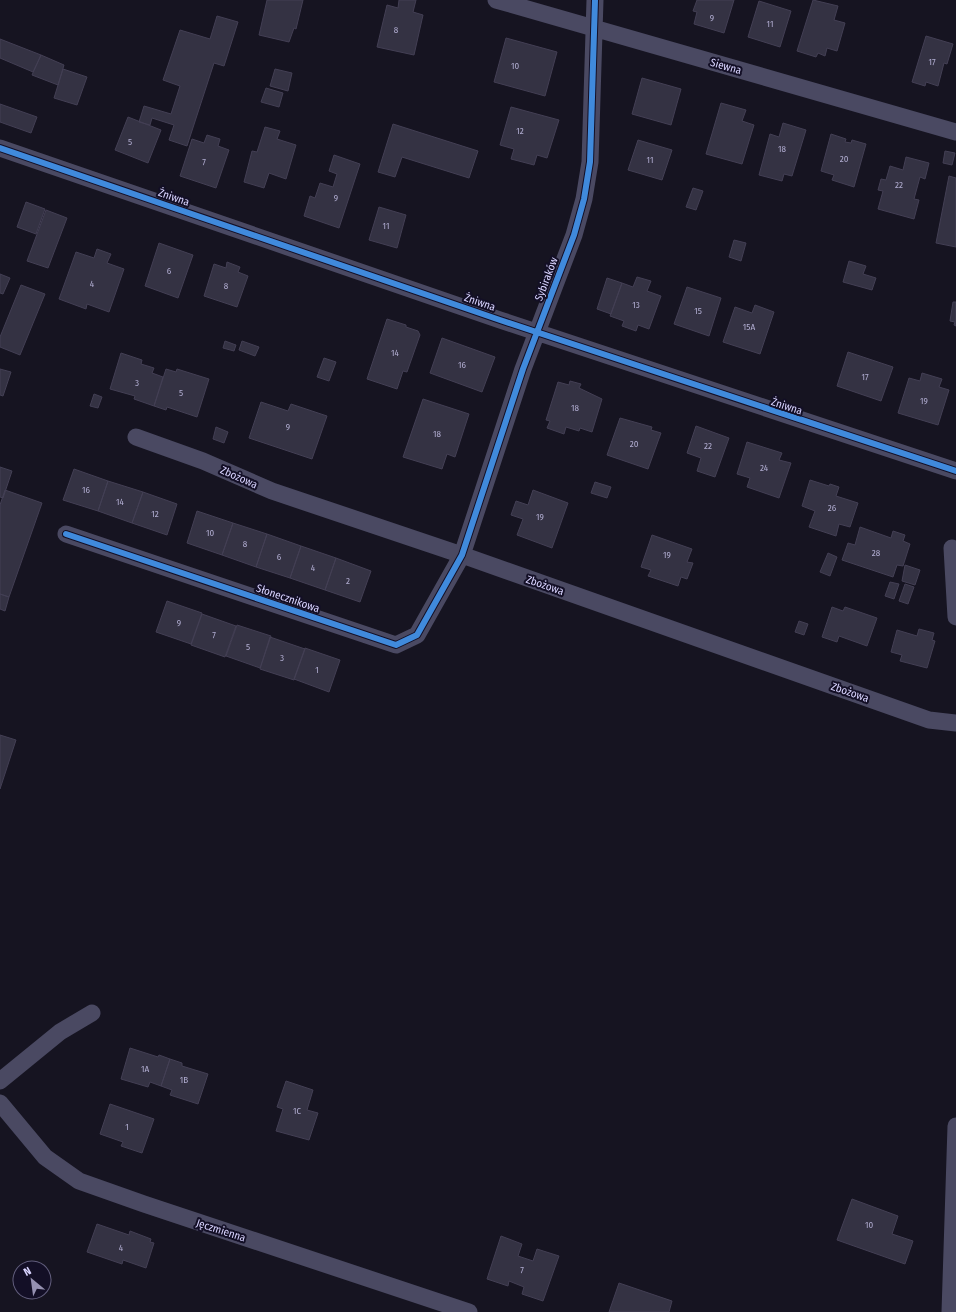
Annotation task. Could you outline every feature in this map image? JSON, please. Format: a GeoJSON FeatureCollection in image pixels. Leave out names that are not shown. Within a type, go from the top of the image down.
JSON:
{"type":"FeatureCollection","features":[{"type":"Feature","properties":{"kind":"street","name":"Siewna"},"geometry":{"type":"LineString","coordinates":[[496,0],[956,132]]}},
{"type":"Feature","properties":{"kind":"street","name":"Sybiraków"},"geometry":{"type":"LineString","coordinates":[[462,556],[537,332],[574,235],[584,199],[590,162],[595,0]]}},
{"type":"Feature","properties":{"kind":"street","name":"Żniwna"},"geometry":{"type":"LineString","coordinates":[[0,148],[537,332],[956,471]]}},
{"type":"Feature","properties":{"kind":"street","name":"Zbożowa"},"geometry":{"type":"LineString","coordinates":[[136,437],[203,461],[272,491],[929,720],[956,723]]}},
{"type":"Feature","properties":{"kind":"street","name":"Słonecznikowa"},"geometry":{"type":"LineString","coordinates":[[66,534],[396,645],[417,634],[462,556]]}},
{"type":"Feature","properties":{"kind":"street"},"geometry":{"type":"LineString","coordinates":[[952,548],[956,617]]}},
{"type":"Feature","properties":{"kind":"street"},"geometry":{"type":"LineString","coordinates":[[0,1081],[60,1032],[92,1013]]}},
{"type":"Feature","properties":{"kind":"street","name":"Jęczmienna"},"geometry":{"type":"LineString","coordinates":[[0,1104],[45,1157],[79,1181],[469,1312]]}},
{"type":"Feature","properties":{"kind":"street"},"geometry":{"type":"LineString","coordinates":[[950,1312],[956,1126]]}},
{"type":"Feature","properties":{"kind":"building"},"geometry":{"type":"Polygon","coordinates":[[[267,0],[303,0],[296,29],[294,28],[289,42],[259,35],[267,0]]]}},
{"type":"Feature","properties":{"kind":"building"},"geometry":{"type":"Polygon","coordinates":[[[399,0],[416,0],[413,12],[423,15],[414,55],[377,47],[387,5],[398,8],[399,0]]]}},
{"type":"Feature","properties":{"kind":"building"},"geometry":{"type":"Polygon","coordinates":[[[697,0],[734,0],[724,33],[694,24],[697,12],[693,11],[697,0]]]}},
{"type":"Feature","properties":{"kind":"building"},"geometry":{"type":"Polygon","coordinates":[[[813,0],[838,6],[834,20],[845,23],[837,51],[827,48],[825,56],[818,53],[816,57],[797,51],[813,0]]]}},
{"type":"Feature","properties":{"kind":"building"},"geometry":{"type":"Polygon","coordinates":[[[759,1],[791,11],[780,47],[748,37],[759,1]]]}},
{"type":"Feature","properties":{"kind":"building"},"geometry":{"type":"Polygon","coordinates":[[[217,16],[238,22],[224,66],[214,63],[187,146],[169,140],[174,125],[152,118],[150,125],[139,122],[144,106],[171,114],[180,86],[163,80],[180,30],[210,39],[217,16]]]}},
{"type":"Feature","properties":{"kind":"building"},"geometry":{"type":"Polygon","coordinates":[[[926,36],[953,44],[947,64],[944,63],[938,86],[926,82],[925,86],[912,82],[926,36]]]}},
{"type":"Feature","properties":{"kind":"building"},"geometry":{"type":"Polygon","coordinates":[[[506,38],[557,52],[545,96],[494,82],[506,38]]]}},
{"type":"Feature","properties":{"kind":"building"},"geometry":{"type":"Polygon","coordinates":[[[0,39],[41,55],[33,72],[0,58],[0,39]]]}},
{"type":"Feature","properties":{"kind":"building"},"geometry":{"type":"Polygon","coordinates":[[[41,55],[64,65],[58,85],[32,75],[41,55]]]}},
{"type":"Feature","properties":{"kind":"building"},"geometry":{"type":"Polygon","coordinates":[[[63,69],[87,77],[77,105],[54,98],[63,69]]]}},
{"type":"Feature","properties":{"kind":"building"},"geometry":{"type":"Polygon","coordinates":[[[275,69],[292,73],[288,91],[270,86],[275,69]]]}},
{"type":"Feature","properties":{"kind":"building"},"geometry":{"type":"Polygon","coordinates":[[[642,78],[681,89],[671,125],[632,114],[642,78]]]}},
{"type":"Feature","properties":{"kind":"building"},"geometry":{"type":"Polygon","coordinates":[[[266,88],[283,93],[279,107],[261,102],[266,88]]]}},
{"type":"Feature","properties":{"kind":"building"},"geometry":{"type":"Polygon","coordinates":[[[721,103],[746,110],[742,121],[754,125],[742,164],[706,154],[721,103]]]}},
{"type":"Feature","properties":{"kind":"building"},"geometry":{"type":"Polygon","coordinates":[[[0,104],[37,117],[31,133],[0,122],[0,104]]]}},
{"type":"Feature","properties":{"kind":"building"},"geometry":{"type":"Polygon","coordinates":[[[511,107],[559,120],[547,158],[537,155],[534,165],[511,159],[514,149],[500,145],[511,107]]]}},
{"type":"Feature","properties":{"kind":"building"},"geometry":{"type":"Polygon","coordinates":[[[128,117],[161,130],[148,163],[115,150],[128,117]]]}},
{"type":"Feature","properties":{"kind":"building"},"geometry":{"type":"Polygon","coordinates":[[[783,123],[806,130],[792,176],[784,174],[782,181],[759,175],[770,134],[779,137],[783,123]]]}},
{"type":"Feature","properties":{"kind":"building"},"geometry":{"type":"Polygon","coordinates":[[[393,124],[478,151],[469,178],[402,157],[395,177],[378,172],[393,124]]]}},
{"type":"Feature","properties":{"kind":"building"},"geometry":{"type":"Polygon","coordinates":[[[265,127],[280,131],[277,139],[296,145],[286,179],[269,173],[264,188],[244,182],[252,151],[257,152],[265,127]]]}},
{"type":"Feature","properties":{"kind":"building"},"geometry":{"type":"Polygon","coordinates":[[[831,134],[846,139],[845,142],[851,143],[852,140],[866,144],[854,187],[832,180],[834,175],[821,171],[831,134]]]}},
{"type":"Feature","properties":{"kind":"building"},"geometry":{"type":"Polygon","coordinates":[[[207,135],[220,139],[218,146],[229,150],[216,188],[180,176],[192,139],[204,143],[207,135]]]}},
{"type":"Feature","properties":{"kind":"building"},"geometry":{"type":"Polygon","coordinates":[[[638,140],[672,150],[662,180],[628,170],[638,140]]]}},
{"type":"Feature","properties":{"kind":"building"},"geometry":{"type":"Polygon","coordinates":[[[945,151],[955,153],[952,165],[943,163],[945,151]]]}},
{"type":"Feature","properties":{"kind":"building"},"geometry":{"type":"Polygon","coordinates":[[[334,155],[360,164],[339,228],[304,216],[310,196],[315,198],[320,183],[333,187],[337,174],[329,171],[334,155]]]}},
{"type":"Feature","properties":{"kind":"building"},"geometry":{"type":"Polygon","coordinates":[[[906,157],[929,163],[925,179],[920,177],[914,199],[919,200],[914,219],[878,209],[883,191],[878,190],[881,179],[886,180],[890,166],[903,170],[906,157]]]}},
{"type":"Feature","properties":{"kind":"building"},"geometry":{"type":"Polygon","coordinates":[[[949,176],[956,178],[956,247],[936,243],[949,176]]]}},
{"type":"Feature","properties":{"kind":"building"},"geometry":{"type":"Polygon","coordinates":[[[693,188],[703,191],[696,210],[686,207],[693,188]]]}},
{"type":"Feature","properties":{"kind":"building"},"geometry":{"type":"Polygon","coordinates":[[[26,202],[45,209],[36,234],[17,227],[26,202]]]}},
{"type":"Feature","properties":{"kind":"building"},"geometry":{"type":"Polygon","coordinates":[[[379,207],[406,215],[397,248],[369,240],[379,207]]]}},
{"type":"Feature","properties":{"kind":"building"},"geometry":{"type":"Polygon","coordinates":[[[46,210],[67,218],[48,268],[27,261],[46,210]]]}},
{"type":"Feature","properties":{"kind":"building"},"geometry":{"type":"Polygon","coordinates":[[[734,240],[746,243],[741,261],[729,257],[734,240]]]}},
{"type":"Feature","properties":{"kind":"building"},"geometry":{"type":"Polygon","coordinates":[[[159,243],[193,255],[178,298],[145,286],[159,243]]]}},
{"type":"Feature","properties":{"kind":"building"},"geometry":{"type":"Polygon","coordinates":[[[97,249],[111,254],[107,263],[124,269],[109,312],[87,304],[86,309],[59,299],[76,252],[94,258],[97,249]]]}},
{"type":"Feature","properties":{"kind":"building"},"geometry":{"type":"Polygon","coordinates":[[[849,261],[866,266],[863,274],[876,278],[872,290],[843,282],[849,261]]]}},
{"type":"Feature","properties":{"kind":"building"},"geometry":{"type":"Polygon","coordinates":[[[227,262],[240,267],[238,272],[248,276],[237,307],[204,296],[214,264],[226,268],[227,262]]]}},
{"type":"Feature","properties":{"kind":"building"},"geometry":{"type":"Polygon","coordinates":[[[0,274],[10,278],[3,294],[0,293],[0,274]]]}},
{"type":"Feature","properties":{"kind":"building"},"geometry":{"type":"Polygon","coordinates":[[[637,277],[651,281],[647,291],[661,296],[649,329],[638,325],[636,331],[622,326],[624,321],[610,316],[622,283],[633,287],[637,277]]]}},
{"type":"Feature","properties":{"kind":"building"},"geometry":{"type":"Polygon","coordinates":[[[607,278],[622,283],[611,314],[597,309],[607,278]]]}},
{"type":"Feature","properties":{"kind":"building"},"geometry":{"type":"Polygon","coordinates":[[[21,285],[45,294],[20,355],[0,347],[0,337],[21,285]]]}},
{"type":"Feature","properties":{"kind":"building"},"geometry":{"type":"Polygon","coordinates":[[[687,287],[721,298],[709,336],[674,324],[687,287]]]}},
{"type":"Feature","properties":{"kind":"building"},"geometry":{"type":"Polygon","coordinates":[[[953,302],[956,302],[956,326],[954,325],[955,322],[950,321],[953,302]]]}},
{"type":"Feature","properties":{"kind":"building"},"geometry":{"type":"Polygon","coordinates":[[[755,305],[774,312],[760,354],[723,342],[735,307],[752,313],[755,305]]]}},
{"type":"Feature","properties":{"kind":"building"},"geometry":{"type":"Polygon","coordinates":[[[387,319],[406,325],[406,327],[418,331],[420,335],[407,372],[403,371],[397,389],[367,379],[387,319]]]}},
{"type":"Feature","properties":{"kind":"building"},"geometry":{"type":"Polygon","coordinates":[[[442,338],[495,357],[482,392],[430,373],[442,338]]]}},
{"type":"Feature","properties":{"kind":"building"},"geometry":{"type":"Polygon","coordinates":[[[225,341],[236,345],[234,351],[223,348],[225,341]]]}},
{"type":"Feature","properties":{"kind":"building"},"geometry":{"type":"Polygon","coordinates":[[[242,341],[259,347],[255,356],[239,350],[242,341]]]}},
{"type":"Feature","properties":{"kind":"building"},"geometry":{"type":"Polygon","coordinates":[[[848,352],[893,367],[881,401],[837,386],[848,352]]]}},
{"type":"Feature","properties":{"kind":"building"},"geometry":{"type":"Polygon","coordinates":[[[121,353],[142,360],[141,364],[154,368],[152,373],[163,377],[154,406],[134,399],[135,396],[110,389],[121,353]]]}},
{"type":"Feature","properties":{"kind":"building"},"geometry":{"type":"Polygon","coordinates":[[[324,358],[336,362],[329,381],[317,377],[324,358]]]}},
{"type":"Feature","properties":{"kind":"building"},"geometry":{"type":"Polygon","coordinates":[[[0,369],[11,372],[3,396],[0,395],[0,369]]]}},
{"type":"Feature","properties":{"kind":"building"},"geometry":{"type":"Polygon","coordinates":[[[166,369],[176,372],[177,369],[209,379],[197,417],[167,407],[166,410],[154,406],[166,369]]]}},
{"type":"Feature","properties":{"kind":"building"},"geometry":{"type":"Polygon","coordinates":[[[922,373],[942,379],[939,387],[949,390],[938,425],[898,413],[909,378],[920,381],[922,373]]]}},
{"type":"Feature","properties":{"kind":"building"},"geometry":{"type":"Polygon","coordinates":[[[570,381],[581,384],[579,388],[602,399],[592,432],[580,428],[579,431],[566,427],[564,434],[547,428],[550,421],[546,420],[558,382],[569,385],[570,381]]]}},
{"type":"Feature","properties":{"kind":"building"},"geometry":{"type":"Polygon","coordinates":[[[94,394],[102,397],[98,408],[90,406],[94,394]]]}},
{"type":"Feature","properties":{"kind":"building"},"geometry":{"type":"Polygon","coordinates":[[[423,399],[469,414],[455,457],[447,454],[442,469],[403,457],[423,399]]]}},
{"type":"Feature","properties":{"kind":"building"},"geometry":{"type":"Polygon","coordinates":[[[261,402],[288,411],[291,404],[327,416],[312,459],[249,438],[261,402]]]}},
{"type":"Feature","properties":{"kind":"building"},"geometry":{"type":"Polygon","coordinates":[[[620,418],[652,427],[651,430],[661,433],[648,469],[607,455],[620,418]]]}},
{"type":"Feature","properties":{"kind":"building"},"geometry":{"type":"Polygon","coordinates":[[[696,426],[729,438],[715,477],[697,471],[701,458],[687,453],[696,426]]]}},
{"type":"Feature","properties":{"kind":"building"},"geometry":{"type":"Polygon","coordinates":[[[216,427],[228,432],[224,443],[213,439],[216,427]]]}},
{"type":"Feature","properties":{"kind":"building"},"geometry":{"type":"Polygon","coordinates":[[[747,442],[782,453],[779,460],[791,463],[779,498],[747,487],[750,478],[737,474],[747,442]]]}},
{"type":"Feature","properties":{"kind":"building"},"geometry":{"type":"Polygon","coordinates":[[[0,467],[12,471],[3,498],[0,497],[0,467]]]}},
{"type":"Feature","properties":{"kind":"building"},"geometry":{"type":"Polygon","coordinates":[[[74,469],[108,481],[98,511],[63,500],[74,469]]]}},
{"type":"Feature","properties":{"kind":"building"},"geometry":{"type":"Polygon","coordinates":[[[810,480],[829,486],[830,484],[839,487],[836,496],[858,503],[850,527],[839,524],[836,536],[809,527],[815,511],[802,506],[810,480]]]}},
{"type":"Feature","properties":{"kind":"building"},"geometry":{"type":"Polygon","coordinates":[[[108,481],[143,492],[132,523],[98,511],[108,481]]]}},
{"type":"Feature","properties":{"kind":"building"},"geometry":{"type":"Polygon","coordinates":[[[595,482],[611,487],[607,498],[591,493],[595,482]]]}},
{"type":"Feature","properties":{"kind":"building"},"geometry":{"type":"Polygon","coordinates":[[[5,490],[42,503],[9,597],[0,594],[0,505],[5,490]]]}},
{"type":"Feature","properties":{"kind":"building"},"geometry":{"type":"Polygon","coordinates":[[[533,490],[568,503],[552,548],[517,535],[523,519],[511,515],[516,501],[528,505],[533,490]]]}},
{"type":"Feature","properties":{"kind":"building"},"geometry":{"type":"Polygon","coordinates":[[[143,492],[177,504],[167,535],[132,523],[143,492]]]}},
{"type":"Feature","properties":{"kind":"building"},"geometry":{"type":"Polygon","coordinates":[[[197,511],[233,523],[222,555],[187,543],[197,511]]]}},
{"type":"Feature","properties":{"kind":"building"},"geometry":{"type":"Polygon","coordinates":[[[233,523],[267,534],[256,567],[222,555],[233,523]]]}},
{"type":"Feature","properties":{"kind":"building"},"geometry":{"type":"Polygon","coordinates":[[[860,527],[891,538],[893,531],[905,535],[903,541],[910,544],[903,566],[897,565],[893,577],[842,560],[848,543],[855,545],[860,527]]]}},
{"type":"Feature","properties":{"kind":"building"},"geometry":{"type":"Polygon","coordinates":[[[267,534],[301,546],[290,578],[256,567],[267,534]]]}},
{"type":"Feature","properties":{"kind":"building"},"geometry":{"type":"Polygon","coordinates":[[[652,535],[692,549],[687,562],[693,563],[687,579],[681,577],[678,586],[648,576],[651,570],[641,567],[652,535]]]}},
{"type":"Feature","properties":{"kind":"building"},"geometry":{"type":"Polygon","coordinates":[[[301,546],[336,558],[325,590],[290,578],[301,546]]]}},
{"type":"Feature","properties":{"kind":"building"},"geometry":{"type":"Polygon","coordinates":[[[828,553],[837,557],[830,576],[820,572],[828,553]]]}},
{"type":"Feature","properties":{"kind":"building"},"geometry":{"type":"Polygon","coordinates":[[[336,558],[371,571],[360,602],[325,590],[336,558]]]}},
{"type":"Feature","properties":{"kind":"building"},"geometry":{"type":"Polygon","coordinates":[[[905,565],[920,570],[915,585],[902,581],[905,565]]]}},
{"type":"Feature","properties":{"kind":"building"},"geometry":{"type":"Polygon","coordinates":[[[890,582],[899,584],[894,599],[885,596],[890,582]]]}},
{"type":"Feature","properties":{"kind":"building"},"geometry":{"type":"Polygon","coordinates":[[[905,584],[914,587],[908,604],[899,601],[905,584]]]}},
{"type":"Feature","properties":{"kind":"building"},"geometry":{"type":"Polygon","coordinates":[[[0,594],[9,597],[5,611],[0,609],[0,594]]]}},
{"type":"Feature","properties":{"kind":"building"},"geometry":{"type":"Polygon","coordinates":[[[167,601],[202,613],[191,644],[156,632],[167,601]]]}},
{"type":"Feature","properties":{"kind":"building"},"geometry":{"type":"Polygon","coordinates":[[[832,607],[843,611],[845,607],[877,618],[867,646],[839,636],[837,642],[822,637],[832,607]]]}},
{"type":"Feature","properties":{"kind":"building"},"geometry":{"type":"Polygon","coordinates":[[[202,614],[236,626],[225,657],[191,645],[202,614]]]}},
{"type":"Feature","properties":{"kind":"building"},"geometry":{"type":"Polygon","coordinates":[[[799,621],[808,624],[804,635],[795,632],[799,621]]]}},
{"type":"Feature","properties":{"kind":"building"},"geometry":{"type":"Polygon","coordinates":[[[237,625],[271,636],[260,668],[226,656],[237,625]]]}},
{"type":"Feature","properties":{"kind":"building"},"geometry":{"type":"Polygon","coordinates":[[[919,629],[934,633],[932,640],[935,641],[927,668],[900,661],[902,655],[891,652],[897,630],[917,636],[919,629]]]}},
{"type":"Feature","properties":{"kind":"building"},"geometry":{"type":"Polygon","coordinates":[[[270,637],[305,649],[294,680],[260,669],[270,637]]]}},
{"type":"Feature","properties":{"kind":"building"},"geometry":{"type":"Polygon","coordinates":[[[305,648],[340,660],[329,692],[294,679],[305,648]]]}},
{"type":"Feature","properties":{"kind":"building"},"geometry":{"type":"Polygon","coordinates":[[[0,735],[16,740],[0,789],[0,735]]]}},
{"type":"Feature","properties":{"kind":"building"},"geometry":{"type":"Polygon","coordinates":[[[130,1048],[158,1057],[159,1055],[170,1059],[161,1086],[150,1082],[148,1087],[121,1079],[130,1048]]]}},
{"type":"Feature","properties":{"kind":"building"},"geometry":{"type":"Polygon","coordinates":[[[170,1059],[182,1063],[182,1066],[208,1074],[198,1104],[170,1095],[172,1090],[161,1086],[170,1059]]]}},
{"type":"Feature","properties":{"kind":"building"},"geometry":{"type":"Polygon","coordinates":[[[286,1081],[313,1090],[307,1110],[318,1113],[309,1140],[276,1131],[283,1109],[277,1107],[286,1081]]]}},
{"type":"Feature","properties":{"kind":"building"},"geometry":{"type":"Polygon","coordinates":[[[110,1104],[154,1119],[142,1153],[121,1146],[123,1142],[100,1134],[110,1104]]]}},
{"type":"Feature","properties":{"kind":"building"},"geometry":{"type":"Polygon","coordinates":[[[852,1199],[898,1216],[892,1234],[913,1241],[905,1264],[837,1240],[852,1199]]]}},
{"type":"Feature","properties":{"kind":"building"},"geometry":{"type":"Polygon","coordinates":[[[97,1224],[129,1235],[130,1231],[151,1239],[150,1242],[154,1243],[146,1268],[123,1260],[122,1264],[87,1252],[97,1224]]]}},
{"type":"Feature","properties":{"kind":"building"},"geometry":{"type":"Polygon","coordinates":[[[501,1236],[522,1244],[518,1256],[533,1261],[537,1249],[559,1256],[543,1301],[522,1294],[524,1287],[509,1281],[508,1286],[487,1279],[501,1236]]]}},
{"type":"Feature","properties":{"kind":"building"},"geometry":{"type":"Polygon","coordinates":[[[619,1283],[672,1301],[669,1312],[609,1312],[619,1283]]]}},
{"type":"Feature","properties":{"kind":"cycle path"},"geometry":{"type":"LineString","coordinates":[[66,534],[396,645],[417,635],[462,555],[523,369],[574,235],[584,199],[590,162],[595,0]]}},
{"type":"Feature","properties":{"kind":"cycle path"},"geometry":{"type":"LineString","coordinates":[[0,148],[500,320],[956,471]]}}]}
